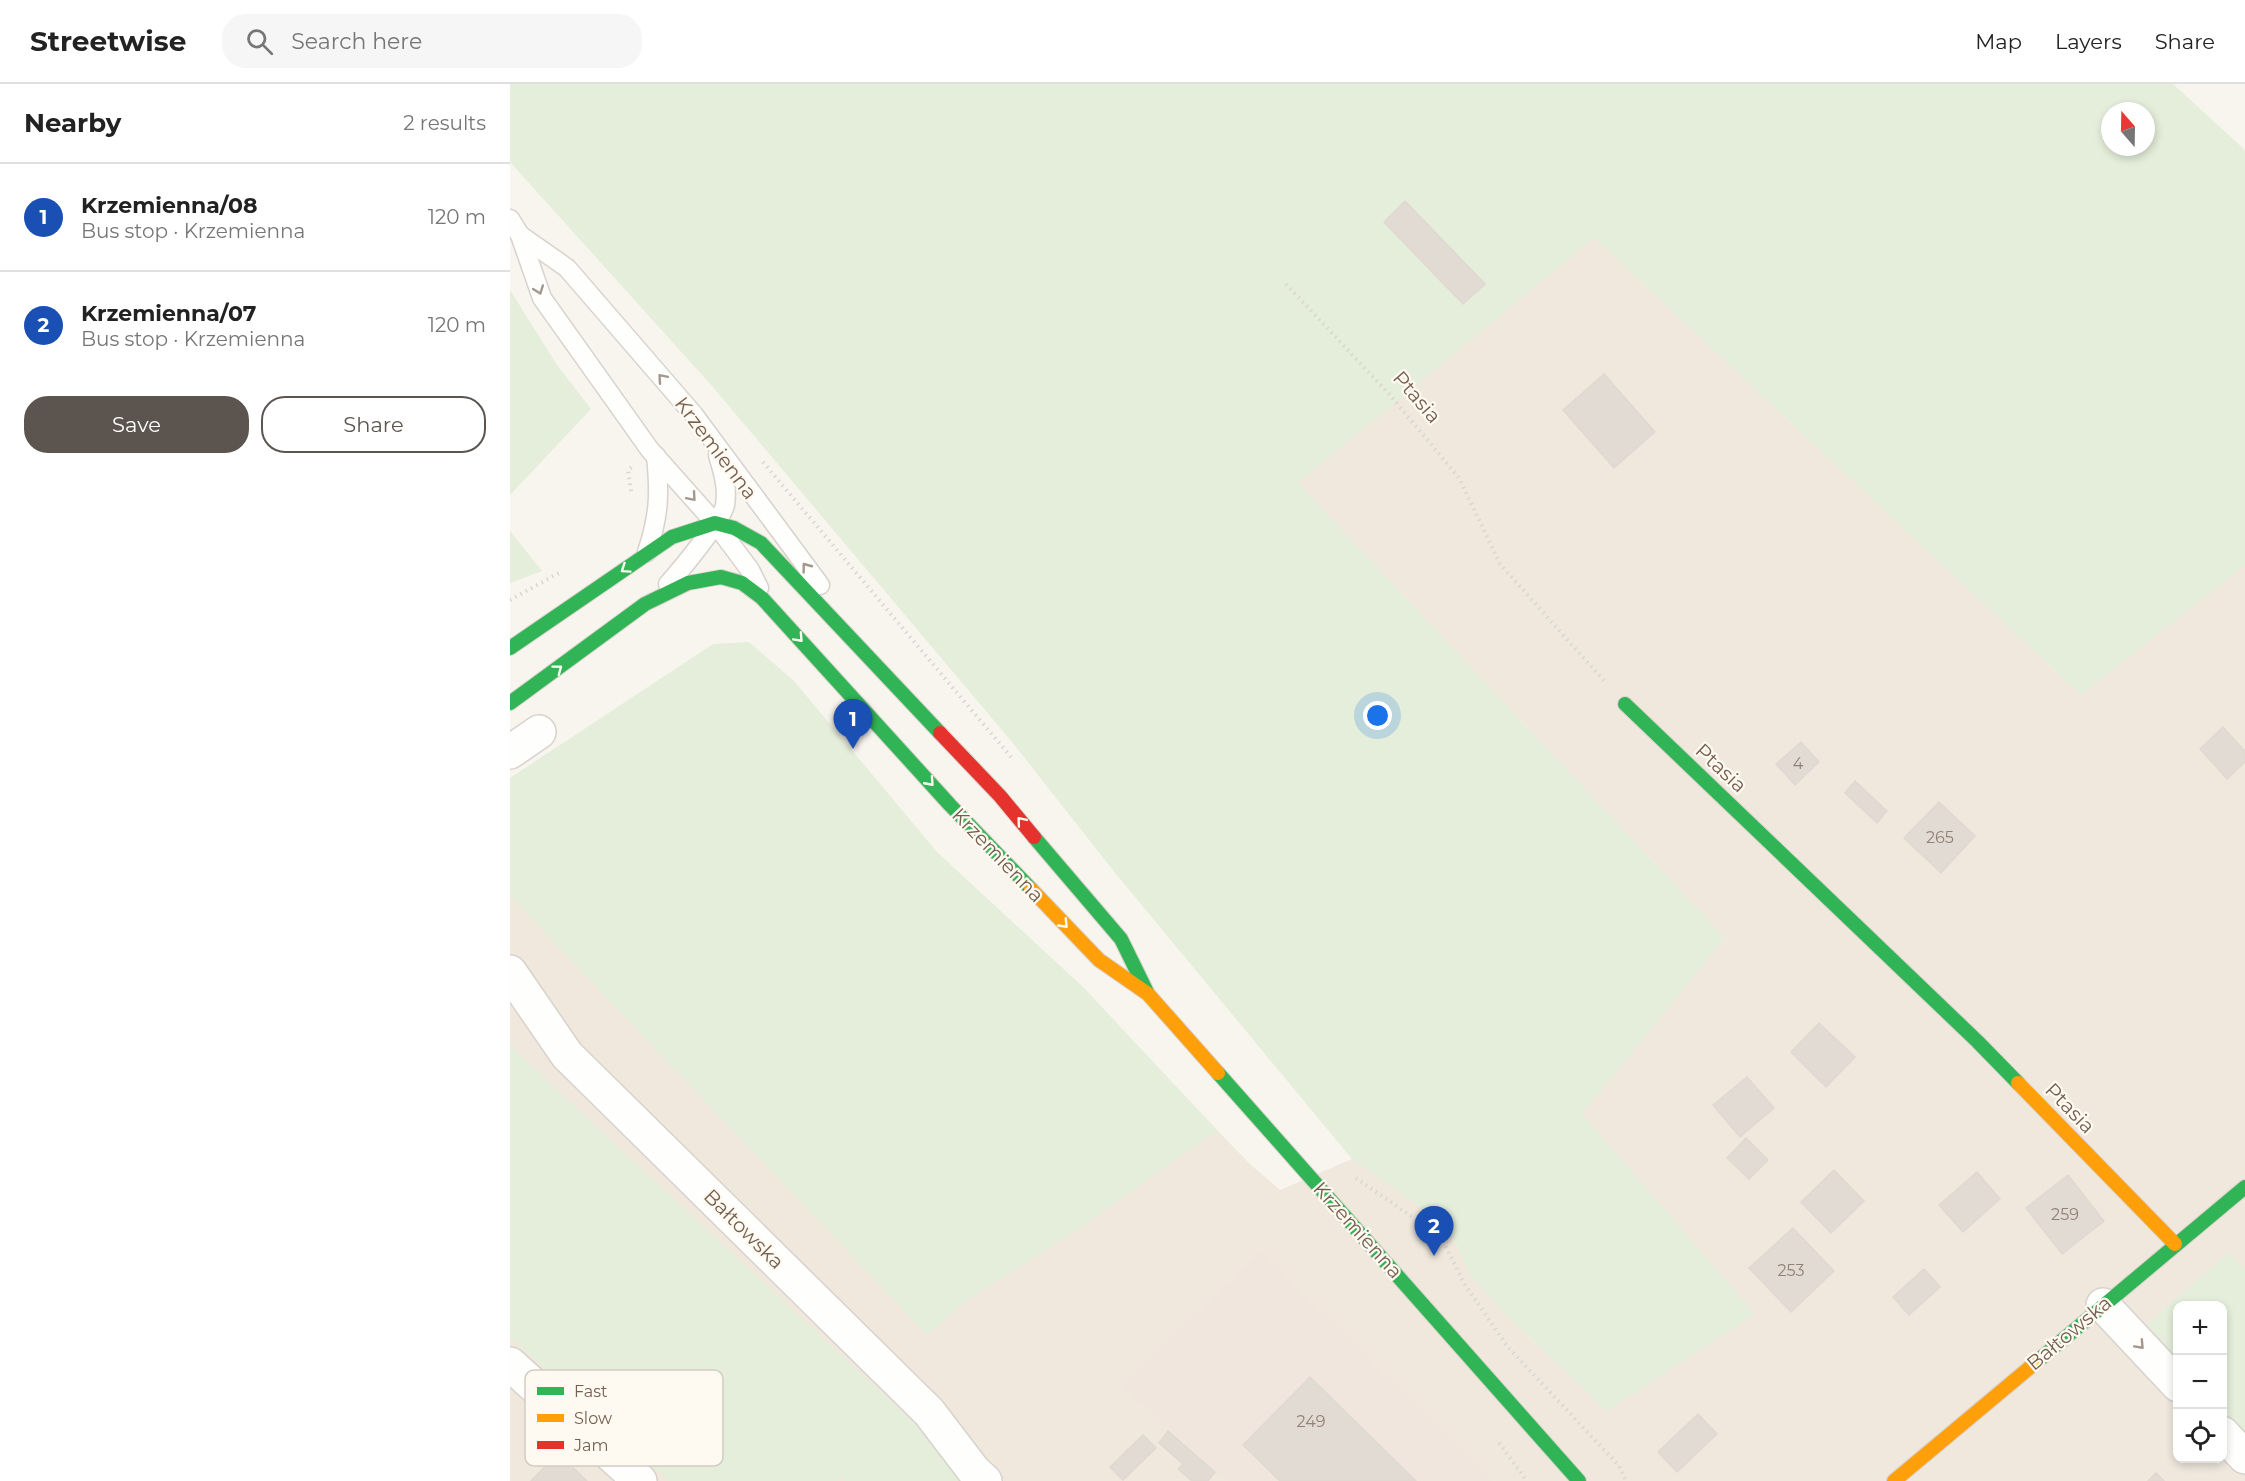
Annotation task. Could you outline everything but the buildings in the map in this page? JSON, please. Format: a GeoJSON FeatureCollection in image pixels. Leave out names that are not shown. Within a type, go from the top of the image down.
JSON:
{"type":"FeatureCollection","features":[{"type":"Feature","properties":{"kind":"main road"},"geometry":{"type":"LineString","coordinates":[[510,648],[672,537],[715,523]]}},
{"type":"Feature","properties":{"kind":"main road","name":"Krzemienna"},"geometry":{"type":"LineString","coordinates":[[715,523],[734,528],[761,543],[1000,796],[1121,939],[1148,994]]}},
{"type":"Feature","properties":{"kind":"main road","name":"Krzemienna"},"geometry":{"type":"LineString","coordinates":[[510,703],[652,601],[688,583],[721,577],[742,583],[762,598],[950,805],[1099,960],[1148,994],[1405,1283],[1565,1468],[1579,1481]]}},
{"type":"Feature","properties":{"kind":"main road","name":"Ptasia"},"geometry":{"type":"LineString","coordinates":[[1625,704],[1978,1042],[2175,1244]]}},
{"type":"Feature","properties":{"kind":"main road","name":"Bałtowska"},"geometry":{"type":"LineString","coordinates":[[1894,1481],[2245,1186]]}},
{"type":"Feature","properties":{"kind":"main road","name":"Krzemienna"},"geometry":{"type":"LineString","coordinates":[[1565,1468],[1571,1481]]}},
{"type":"Feature","properties":{"kind":"street"},"geometry":{"type":"LineString","coordinates":[[510,752],[539,732]]}},
{"type":"Feature","properties":{"kind":"street","name":"Bałtowska"},"geometry":{"type":"LineString","coordinates":[[510,972],[567,1054],[929,1412],[974,1471],[985,1481]]}},
{"type":"Feature","properties":{"kind":"street"},"geometry":{"type":"LineString","coordinates":[[2103,1305],[2173,1380]]}},
{"type":"Feature","properties":{"kind":"street"},"geometry":{"type":"LineString","coordinates":[[510,1364],[525,1378]]}},
{"type":"Feature","properties":{"kind":"street"},"geometry":{"type":"LineString","coordinates":[[2227,1437],[2245,1457]]}},
{"type":"Feature","properties":{"kind":"street"},"geometry":{"type":"LineString","coordinates":[[623,1466],[640,1481]]}},
{"type":"Feature","properties":{"kind":"lane","name":"Krzemienna"},"geometry":{"type":"LineString","coordinates":[[515,227],[567,268],[694,415],[891,681]]}},
{"type":"Feature","properties":{"kind":"lane","name":"Krzemienna"},"geometry":{"type":"LineString","coordinates":[[515,227],[542,298],[656,456],[715,523],[750,570],[762,598]]}},
{"type":"Feature","properties":{"kind":"lane"},"geometry":{"type":"LineString","coordinates":[[652,601],[682,568],[725,508],[726,483],[715,444]]}},
{"type":"Feature","properties":{"kind":"lane"},"geometry":{"type":"LineString","coordinates":[[646,555],[657,522],[659,485],[656,456]]}},
{"type":"Feature","properties":{"kind":"path","name":"Ptasia"},"geometry":{"type":"LineString","coordinates":[[1286,284],[1390,395],[1459,478],[1500,564],[1625,704]]}},
{"type":"Feature","properties":{"kind":"path"},"geometry":{"type":"LineString","coordinates":[[1492,1434],[1527,1481]]}},
{"type":"Feature","properties":{"kind":"shaded area"},"geometry":{"type":"Polygon","coordinates":[[[1594,238],[2081,695],[2245,565],[2245,1481],[510,1481],[510,896],[927,1334],[970,1298],[1079,1229],[1217,1130],[1251,1165],[1280,1190],[1352,1159],[1448,1227],[1471,1276],[1507,1316],[1607,1411],[1755,1314],[1582,1114],[1725,938],[1298,483],[1444,352],[1594,238]]]}},
{"type":"Feature","properties":{"kind":"shaded area"},"geometry":{"type":"Polygon","coordinates":[[[1261,1251],[1492,1481],[1226,1481],[1121,1386],[1261,1251]]]}},
{"type":"Feature","properties":{"kind":"green space"},"geometry":{"type":"Polygon","coordinates":[[[510,84],[2173,84],[2245,150],[2245,565],[2081,695],[1594,238],[1298,483],[1725,938],[1582,1114],[1755,1314],[1607,1411],[1507,1316],[1471,1276],[1448,1227],[1352,1159],[1116,874],[1012,742],[712,386],[510,162],[510,84]]]}},
{"type":"Feature","properties":{"kind":"green space"},"geometry":{"type":"Polygon","coordinates":[[[510,290],[557,365],[591,409],[510,495],[510,290]]]}},
{"type":"Feature","properties":{"kind":"green space"},"geometry":{"type":"Polygon","coordinates":[[[510,531],[542,571],[510,583],[510,531]]]}},
{"type":"Feature","properties":{"kind":"green space"},"geometry":{"type":"Polygon","coordinates":[[[749,642],[794,681],[937,852],[1084,988],[1217,1130],[1079,1229],[970,1298],[927,1335],[510,896],[510,778],[713,644],[749,642]]]}},
{"type":"Feature","properties":{"kind":"green space"},"geometry":{"type":"Polygon","coordinates":[[[510,1043],[518,1053],[976,1481],[845,1481],[842,1478],[837,1481],[669,1481],[652,1466],[723,1466],[723,1370],[546,1370],[510,1337],[510,1043]]]}},
{"type":"Feature","properties":{"kind":"green space"},"geometry":{"type":"Polygon","coordinates":[[[2229,1252],[2245,1270],[2245,1434],[2227,1414],[2227,1301],[2173,1301],[2229,1252]]]}},
{"type":"Feature","properties":{"kind":"green space"},"geometry":{"type":"Polygon","coordinates":[[[2173,1301],[2173,1353],[2147,1324],[2173,1301]]]}},
{"type":"Feature","properties":{"kind":"traffic: fast"},"geometry":{"type":"LineString","coordinates":[[510,648],[672,537],[715,523],[734,528],[761,543],[940,733]]}},
{"type":"Feature","properties":{"kind":"traffic: fast"},"geometry":{"type":"LineString","coordinates":[[510,703],[645,604],[688,583],[721,577],[742,583],[762,598],[950,805],[1031,889]]}},
{"type":"Feature","properties":{"kind":"traffic: fast"},"geometry":{"type":"LineString","coordinates":[[1625,704],[2018,1083]]}},
{"type":"Feature","properties":{"kind":"traffic: fast"},"geometry":{"type":"LineString","coordinates":[[1034,837],[1121,939],[1147,992]]}},
{"type":"Feature","properties":{"kind":"traffic: fast"},"geometry":{"type":"LineString","coordinates":[[1218,1073],[1579,1481]]}},
{"type":"Feature","properties":{"kind":"traffic: fast"},"geometry":{"type":"LineString","coordinates":[[2034,1364],[2245,1187]]}},
{"type":"Feature","properties":{"kind":"traffic: slow"},"geometry":{"type":"LineString","coordinates":[[1031,889],[1099,960],[1148,994],[1218,1073]]}},
{"type":"Feature","properties":{"kind":"traffic: slow"},"geometry":{"type":"LineString","coordinates":[[2018,1083],[2175,1244]]}},
{"type":"Feature","properties":{"kind":"traffic: slow"},"geometry":{"type":"LineString","coordinates":[[1894,1481],[2034,1364]]}},
{"type":"Feature","properties":{"kind":"traffic: jam"},"geometry":{"type":"LineString","coordinates":[[940,733],[1000,796],[1034,837]]}},
{"type":"Feature","properties":{"kind":"place","name":"Krzemienna/08"},"geometry":{"type":"Point","coordinates":[853,749]}},
{"type":"Feature","properties":{"kind":"place","name":"Krzemienna/07"},"geometry":{"type":"Point","coordinates":[1434,1256]}}]}
